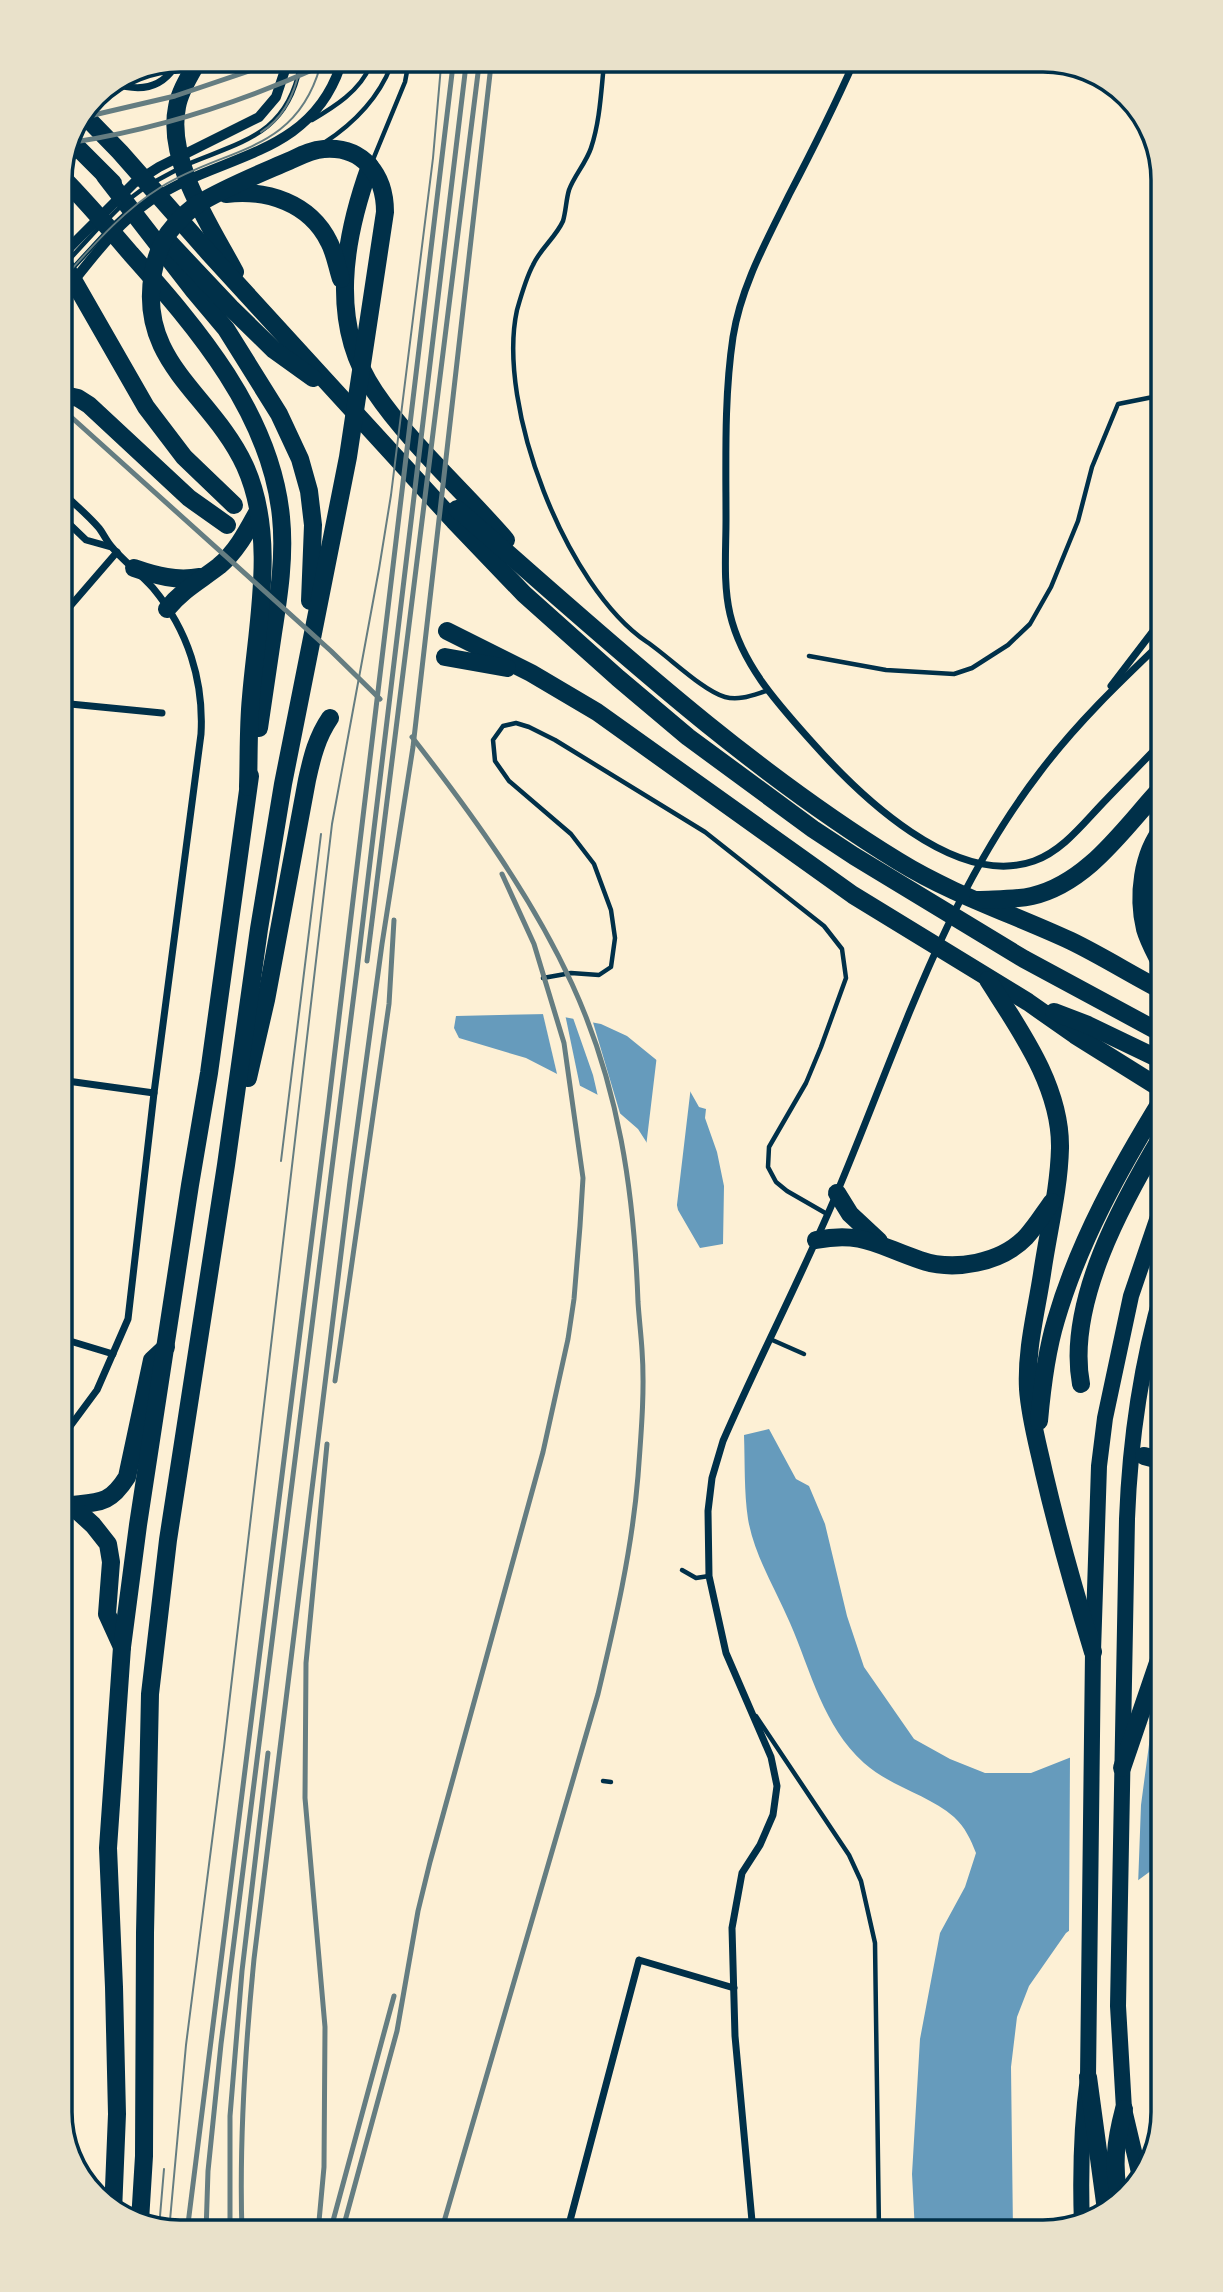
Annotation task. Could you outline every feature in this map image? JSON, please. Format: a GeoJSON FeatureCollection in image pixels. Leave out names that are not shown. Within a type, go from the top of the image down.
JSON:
{"type":"FeatureCollection","features":[{"type":"Feature","properties":{"kind":"highway"},"geometry":{"type":"LineString","coordinates":[[192,72],[176,108],[176,138],[181,160],[203,213],[245,290]]}},
{"type":"Feature","properties":{"kind":"highway"},"geometry":{"type":"LineString","coordinates":[[90,121],[524,594],[688,737],[813,829],[897,884],[1024,959],[1151,1027]]}},
{"type":"Feature","properties":{"kind":"highway"},"geometry":{"type":"LineString","coordinates":[[77,147],[231,308],[274,349],[342,398]]}},
{"type":"Feature","properties":{"kind":"highway"},"geometry":{"type":"LineString","coordinates":[[141,2213],[144,2156],[150,1694],[167,1539],[226,1165],[259,929],[283,784],[348,457],[385,201],[380,179],[370,166],[353,154],[339,149],[312,151],[196,205],[173,227],[158,251],[152,274],[151,319],[158,341],[168,360],[221,425],[235,448],[246,467],[258,511],[262,561],[250,702],[248,787]]}},
{"type":"Feature","properties":{"kind":"highway"},"geometry":{"type":"LineString","coordinates":[[345,293],[349,235],[370,166]]}},
{"type":"Feature","properties":{"kind":"highway"},"geometry":{"type":"LineString","coordinates":[[105,176],[226,329],[279,414],[300,460],[309,491],[313,525],[304,678]]}},
{"type":"Feature","properties":{"kind":"highway"},"geometry":{"type":"LineString","coordinates":[[72,188],[180,309],[234,386],[257,431],[271,470],[281,516],[282,558],[209,1073],[138,1525],[122,1647],[108,1848],[117,2114],[114,2198]]}},
{"type":"Feature","properties":{"kind":"highway"},"geometry":{"type":"LineString","coordinates":[[223,193],[238,192],[281,199],[307,214],[329,243],[345,293],[354,349],[373,390],[395,419],[490,522],[544,586]]}},
{"type":"Feature","properties":{"kind":"highway"},"geometry":{"type":"LineString","coordinates":[[72,278],[146,407],[184,457],[234,505]]}},
{"type":"Feature","properties":{"kind":"highway"},"geometry":{"type":"LineString","coordinates":[[72,397],[89,405],[189,498],[227,525]]}},
{"type":"Feature","properties":{"kind":"highway"},"geometry":{"type":"LineString","coordinates":[[400,460],[660,688],[736,746],[898,861],[974,901],[1070,940],[1151,984]]}},
{"type":"Feature","properties":{"kind":"highway"},"geometry":{"type":"LineString","coordinates":[[167,609],[177,596],[219,566],[238,546],[258,511]]}},
{"type":"Feature","properties":{"kind":"highway"},"geometry":{"type":"LineString","coordinates":[[134,568],[164,578],[186,580],[204,576]]}},
{"type":"Feature","properties":{"kind":"highway"},"geometry":{"type":"LineString","coordinates":[[447,631],[531,673],[630,735],[853,895],[1028,1002],[1151,1082]]}},
{"type":"Feature","properties":{"kind":"highway"},"geometry":{"type":"LineString","coordinates":[[446,657],[531,673]]}},
{"type":"Feature","properties":{"kind":"highway"},"geometry":{"type":"LineString","coordinates":[[226,1165],[266,1000],[314,748],[330,718]]}},
{"type":"Feature","properties":{"kind":"highway"},"geometry":{"type":"LineString","coordinates":[[974,901],[1031,897],[1053,890],[1093,862],[1151,800]]}},
{"type":"Feature","properties":{"kind":"highway"},"geometry":{"type":"LineString","coordinates":[[1151,850],[1142,883],[1142,907],[1145,929],[1151,942]]}},
{"type":"Feature","properties":{"kind":"highway"},"geometry":{"type":"LineString","coordinates":[[986,976],[1033,1054],[1049,1091],[1056,1116],[1060,1145],[1028,1360],[1028,1391],[1037,1443],[1070,1578],[1093,1652]]}},
{"type":"Feature","properties":{"kind":"highway"},"geometry":{"type":"LineString","coordinates":[[1028,1002],[1088,1025],[1151,1055]]}},
{"type":"Feature","properties":{"kind":"highway"},"geometry":{"type":"LineString","coordinates":[[1037,1443],[1047,1360],[1067,1285],[1095,1220],[1151,1119]]}},
{"type":"Feature","properties":{"kind":"highway"},"geometry":{"type":"LineString","coordinates":[[1081,1384],[1078,1357],[1080,1331],[1100,1259],[1127,1199],[1151,1156]]}},
{"type":"Feature","properties":{"kind":"highway"},"geometry":{"type":"LineString","coordinates":[[837,1193],[850,1214],[882,1243]]}},
{"type":"Feature","properties":{"kind":"highway"},"geometry":{"type":"LineString","coordinates":[[816,1240],[850,1236],[882,1243],[921,1261],[960,1265],[975,1263],[1008,1249],[1025,1238],[1054,1199]]}},
{"type":"Feature","properties":{"kind":"highway"},"geometry":{"type":"LineString","coordinates":[[1081,2213],[1079,2168],[1088,2077],[1091,1748],[1099,1466],[1105,1418],[1131,1296],[1151,1239]]}},
{"type":"Feature","properties":{"kind":"highway"},"geometry":{"type":"LineString","coordinates":[[1137,2165],[1124,2109],[1118,2006],[1119,1905],[1122,1768],[1129,1732],[1127,1519],[1132,1439],[1151,1339]]}},
{"type":"Feature","properties":{"kind":"highway"},"geometry":{"type":"LineString","coordinates":[[72,1498],[104,1502],[118,1492],[127,1477],[152,1360],[166,1347]]}},
{"type":"Feature","properties":{"kind":"highway"},"geometry":{"type":"LineString","coordinates":[[1144,1456],[1151,1458]]}},
{"type":"Feature","properties":{"kind":"highway"},"geometry":{"type":"LineString","coordinates":[[72,1505],[108,1544],[111,1562],[107,1614],[122,1647]]}},
{"type":"Feature","properties":{"kind":"highway"},"geometry":{"type":"LineString","coordinates":[[1129,1732],[1151,1679]]}},
{"type":"Feature","properties":{"kind":"highway"},"geometry":{"type":"LineString","coordinates":[[1088,2077],[1105,2201]]}},
{"type":"Feature","properties":{"kind":"highway"},"geometry":{"type":"LineString","coordinates":[[1117,2190],[1115,2143],[1124,2109]]}},
{"type":"Feature","properties":{"kind":"street"},"geometry":{"type":"LineString","coordinates":[[72,245],[134,183],[159,167],[252,122],[272,106],[284,72]]}},
{"type":"Feature","properties":{"kind":"street"},"geometry":{"type":"LineString","coordinates":[[72,283],[132,215],[177,186],[279,142],[296,130],[326,96],[337,72]]}},
{"type":"Feature","properties":{"kind":"street"},"geometry":{"type":"LineString","coordinates":[[849,72],[753,269],[733,337],[726,420],[726,586],[730,614],[738,637],[766,691],[836,770],[873,805],[909,832],[973,862],[1015,865],[1045,856],[1080,827],[1151,754]]}},
{"type":"Feature","properties":{"kind":"street"},"geometry":{"type":"LineString","coordinates":[[126,87],[135,89],[162,83],[170,73]]}},
{"type":"Feature","properties":{"kind":"street"},"geometry":{"type":"LineString","coordinates":[[72,502],[98,527],[114,550],[134,568],[167,609],[193,662],[200,686],[202,709],[128,1318],[86,1407],[72,1425]]}},
{"type":"Feature","properties":{"kind":"street"},"geometry":{"type":"LineString","coordinates":[[72,527],[86,540],[114,550]]}},
{"type":"Feature","properties":{"kind":"street"},"geometry":{"type":"LineString","coordinates":[[72,603],[114,550]]}},
{"type":"Feature","properties":{"kind":"street"},"geometry":{"type":"LineString","coordinates":[[752,2220],[735,2036],[732,1928],[742,1873],[760,1845],[773,1815],[777,1786],[771,1757],[726,1653],[709,1576],[707,1539],[712,1478],[723,1441],[828,1215],[916,993],[953,914],[1010,815],[1038,773],[1103,698],[1151,635]]}},
{"type":"Feature","properties":{"kind":"street"},"geometry":{"type":"LineString","coordinates":[[1103,698],[1151,653]]}},
{"type":"Feature","properties":{"kind":"street"},"geometry":{"type":"LineString","coordinates":[[72,704],[162,713]]}},
{"type":"Feature","properties":{"kind":"street"},"geometry":{"type":"LineString","coordinates":[[72,1082],[154,1093]]}},
{"type":"Feature","properties":{"kind":"street"},"geometry":{"type":"LineString","coordinates":[[72,1342],[113,1354]]}},
{"type":"Feature","properties":{"kind":"street"},"geometry":{"type":"LineString","coordinates":[[569,2220],[639,1960],[734,1988]]}},
{"type":"Feature","properties":{"kind":"lane"},"geometry":{"type":"LineString","coordinates":[[72,258],[102,224],[135,195],[164,176],[264,130],[276,121],[289,100],[298,72]]}},
{"type":"Feature","properties":{"kind":"lane"},"geometry":{"type":"LineString","coordinates":[[296,130],[345,97],[362,81],[367,72]]}},
{"type":"Feature","properties":{"kind":"lane"},"geometry":{"type":"LineString","coordinates":[[312,151],[360,114],[376,96],[388,72]]}},
{"type":"Feature","properties":{"kind":"lane"},"geometry":{"type":"LineString","coordinates":[[370,166],[407,72]]}},
{"type":"Feature","properties":{"kind":"lane"},"geometry":{"type":"LineString","coordinates":[[603,72],[592,144],[584,165],[570,188],[562,223],[533,264],[517,310],[514,354],[516,379],[529,450],[581,571],[616,614],[642,639],[724,697],[741,698],[766,691]]}},
{"type":"Feature","properties":{"kind":"lane"},"geometry":{"type":"LineString","coordinates":[[72,269],[120,217],[139,202],[177,186]]}},
{"type":"Feature","properties":{"kind":"lane"},"geometry":{"type":"LineString","coordinates":[[809,656],[886,670],[954,674],[972,668],[1008,645],[1030,624],[1051,587],[1078,521],[1092,467],[1118,404],[1151,398]]}},
{"type":"Feature","properties":{"kind":"lane"},"geometry":{"type":"LineString","coordinates":[[543,978],[570,974],[599,975],[611,967],[615,938],[611,910],[594,864],[571,834],[509,781],[495,761],[493,740],[503,726],[516,723],[529,727],[589,759],[705,832],[824,926],[842,949],[846,978],[821,1047],[806,1083],[769,1147],[768,1167],[776,1182],[828,1215]]}},
{"type":"Feature","properties":{"kind":"lane"},"geometry":{"type":"LineString","coordinates":[[770,1339],[804,1354]]}},
{"type":"Feature","properties":{"kind":"lane"},"geometry":{"type":"LineString","coordinates":[[682,1570],[696,1578],[709,1576]]}},
{"type":"Feature","properties":{"kind":"lane"},"geometry":{"type":"LineString","coordinates":[[746,1702],[849,1855],[867,1906],[875,1943],[879,2220]]}},
{"type":"Feature","properties":{"kind":"lane"},"geometry":{"type":"LineString","coordinates":[[603,1781],[611,1782]]}},
{"type":"Feature","properties":{"kind":"water"},"geometry":{"type":"Polygon","coordinates":[[[548,1014],[601,1024],[627,1036],[686,1084],[699,1107],[706,1109],[705,1118],[717,1152],[724,1186],[723,1244],[700,1248],[678,1210],[672,1182],[638,1129],[600,1096],[526,1058],[459,1038],[454,1028],[456,1016],[548,1014]]]}},
{"type":"Feature","properties":{"kind":"water"},"geometry":{"type":"Polygon","coordinates":[[[769,1429],[796,1479],[809,1486],[825,1524],[847,1616],[864,1667],[914,1739],[950,1759],[985,1773],[1031,1773],[1151,1723],[1151,1871],[1066,1933],[1029,1986],[1017,2017],[1011,2067],[1013,2220],[914,2220],[912,2174],[920,2039],[940,1933],[965,1887],[976,1853],[967,1834],[954,1817],[864,1763],[838,1732],[828,1715],[760,1559],[751,1532],[745,1488],[744,1435],[769,1429]]]}},
{"type":"Feature","properties":{"kind":"pier"},"geometry":{"type":"Polygon","coordinates":[[[542,1010],[565,1014],[581,1091],[558,1078],[542,1010]]]}},
{"type":"Feature","properties":{"kind":"pier"},"geometry":{"type":"Polygon","coordinates":[[[572,1015],[592,1019],[622,1120],[599,1101],[572,1015]]]}},
{"type":"Feature","properties":{"kind":"pier"},"geometry":{"type":"Polygon","coordinates":[[[657,1055],[691,1086],[676,1213],[669,1184],[646,1147],[657,1055]]]}},
{"type":"Feature","properties":{"kind":"pier"},"geometry":{"type":"Polygon","coordinates":[[[1151,1722],[1141,1805],[1138,1886],[1069,1932],[1070,1757],[1151,1722]]]}},
{"type":"Feature","properties":{"kind":"tram line"},"geometry":{"type":"LineString","coordinates":[[261,132],[282,112],[299,72]]}},
{"type":"Feature","properties":{"kind":"tram line"},"geometry":{"type":"LineString","coordinates":[[72,269],[107,231],[161,187],[276,133],[294,117],[309,95],[318,72]]}},
{"type":"Feature","properties":{"kind":"tram line"},"geometry":{"type":"LineString","coordinates":[[170,2220],[186,2045],[224,1747],[332,824],[391,495],[433,158],[440,72]]}},
{"type":"Feature","properties":{"kind":"tram line"},"geometry":{"type":"LineString","coordinates":[[281,1161],[321,834]]}},
{"type":"Feature","properties":{"kind":"tram line"},"geometry":{"type":"LineString","coordinates":[[160,2218],[164,2169]]}},
{"type":"Feature","properties":{"kind":"railway"},"geometry":{"type":"LineString","coordinates":[[94,115],[175,96],[246,72]]}},
{"type":"Feature","properties":{"kind":"railway"},"geometry":{"type":"LineString","coordinates":[[79,141],[137,130],[199,113],[307,72]]}},
{"type":"Feature","properties":{"kind":"railway"},"geometry":{"type":"LineString","coordinates":[[189,2220],[328,1109],[452,72]]}},
{"type":"Feature","properties":{"kind":"railway"},"geometry":{"type":"LineString","coordinates":[[206,2220],[208,2171],[221,2044],[357,970],[465,72]]}},
{"type":"Feature","properties":{"kind":"railway"},"geometry":{"type":"LineString","coordinates":[[367,961],[478,72]]}},
{"type":"Feature","properties":{"kind":"railway"},"geometry":{"type":"LineString","coordinates":[[242,2220],[244,2096],[254,1959],[350,1181],[382,944],[413,747],[490,72]]}},
{"type":"Feature","properties":{"kind":"railway"},"geometry":{"type":"LineString","coordinates":[[72,418],[331,651],[380,699]]}},
{"type":"Feature","properties":{"kind":"railway"},"geometry":{"type":"LineString","coordinates":[[412,737],[457,796],[519,887],[556,951],[588,1022],[612,1100],[628,1180],[643,1366],[638,1476],[632,1531],[598,1694],[445,2220]]}},
{"type":"Feature","properties":{"kind":"railway"},"geometry":{"type":"LineString","coordinates":[[345,2220],[397,2031],[418,1911],[430,1862],[543,1452],[574,1299],[583,1178],[564,1043],[534,944],[502,874]]}},
{"type":"Feature","properties":{"kind":"railway"},"geometry":{"type":"LineString","coordinates":[[335,1381],[389,1004],[394,920]]}},
{"type":"Feature","properties":{"kind":"railway"},"geometry":{"type":"LineString","coordinates":[[319,2220],[324,2167],[325,2027],[305,1798],[306,1663],[327,1444]]}},
{"type":"Feature","properties":{"kind":"railway"},"geometry":{"type":"LineString","coordinates":[[230,2220],[230,2116],[242,1971],[268,1753]]}},
{"type":"Feature","properties":{"kind":"railway"},"geometry":{"type":"LineString","coordinates":[[333,2220],[394,1996]]}}]}
